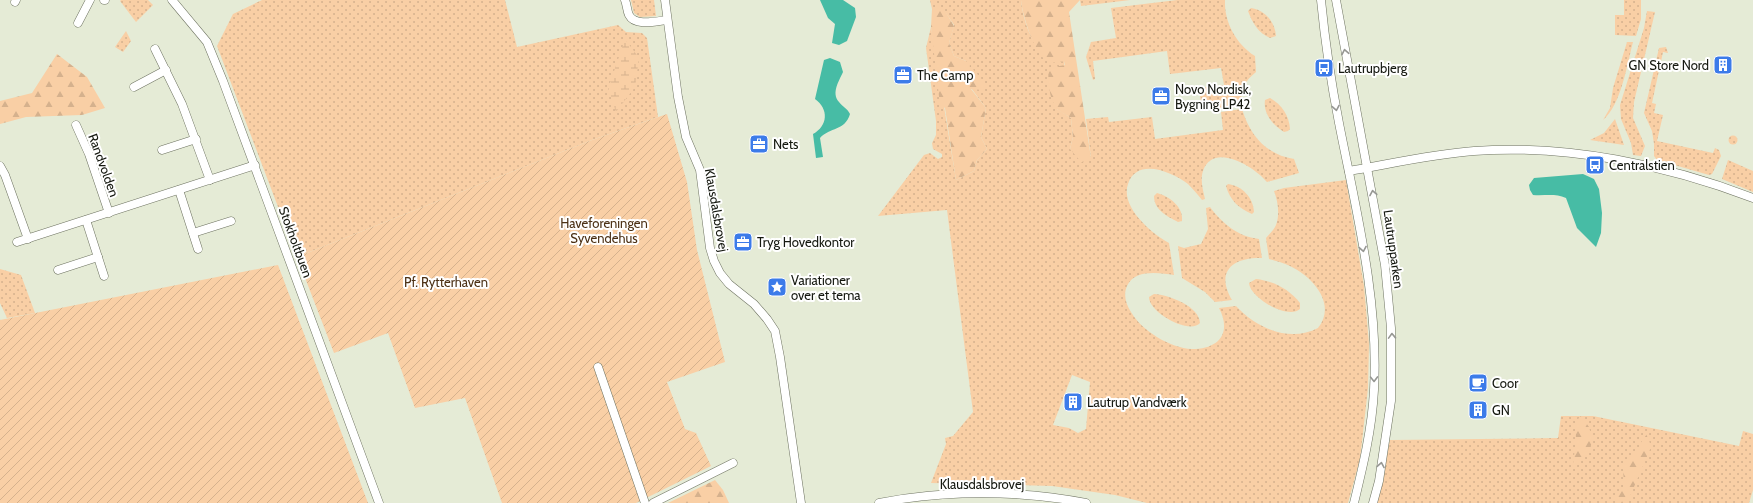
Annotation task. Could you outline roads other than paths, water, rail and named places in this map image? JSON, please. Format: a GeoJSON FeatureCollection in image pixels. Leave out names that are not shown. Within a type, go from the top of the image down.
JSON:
{"type":"FeatureCollection","features":[{"type":"Feature","properties":{"kind":"street"},"geometry":{"type":"LineString","coordinates":[[78,23],[90,0]]}},
{"type":"Feature","properties":{"kind":"street","name":"Stokholtbuen"},"geometry":{"type":"LineString","coordinates":[[172,0],[207,42],[224,81],[379,503]]}},
{"type":"Feature","properties":{"kind":"street"},"geometry":{"type":"LineString","coordinates":[[625,0],[629,16],[633,21],[668,20]]}},
{"type":"Feature","properties":{"kind":"street","name":"Klausdalsbrovej"},"geometry":{"type":"LineString","coordinates":[[665,0],[678,97],[686,137],[700,170],[710,248],[720,273],[729,284],[754,304],[775,331],[782,364],[801,503]]}},
{"type":"Feature","properties":{"kind":"street"},"geometry":{"type":"LineString","coordinates":[[1321,0],[1331,82],[1349,171],[1368,280],[1374,345],[1374,389],[1370,429],[1354,503]]}},
{"type":"Feature","properties":{"kind":"street","name":"Lautrupparken"},"geometry":{"type":"LineString","coordinates":[[1336,0],[1385,265],[1391,328],[1391,400],[1381,467],[1373,503]]}},
{"type":"Feature","properties":{"kind":"street"},"geometry":{"type":"LineString","coordinates":[[155,49],[166,70],[196,139],[210,180]]}},
{"type":"Feature","properties":{"kind":"street"},"geometry":{"type":"LineString","coordinates":[[134,87],[166,70]]}},
{"type":"Feature","properties":{"kind":"street","name":"Randvolden"},"geometry":{"type":"LineString","coordinates":[[76,125],[89,154],[109,213]]}},
{"type":"Feature","properties":{"kind":"street"},"geometry":{"type":"LineString","coordinates":[[162,150],[196,139]]}},
{"type":"Feature","properties":{"kind":"street"},"geometry":{"type":"LineString","coordinates":[[1349,171],[1474,151],[1513,149],[1551,151],[1646,166],[1728,189],[1753,198]]}},
{"type":"Feature","properties":{"kind":"street","name":"Randvolden"},"geometry":{"type":"LineString","coordinates":[[17,242],[255,165]]}},
{"type":"Feature","properties":{"kind":"street"},"geometry":{"type":"LineString","coordinates":[[0,166],[5,175],[28,239]]}},
{"type":"Feature","properties":{"kind":"street"},"geometry":{"type":"LineString","coordinates":[[179,190],[198,249]]}},
{"type":"Feature","properties":{"kind":"street"},"geometry":{"type":"LineString","coordinates":[[86,220],[104,276]]}},
{"type":"Feature","properties":{"kind":"street"},"geometry":{"type":"LineString","coordinates":[[192,233],[231,221]]}},
{"type":"Feature","properties":{"kind":"street"},"geometry":{"type":"LineString","coordinates":[[58,270],[98,257]]}},
{"type":"Feature","properties":{"kind":"street"},"geometry":{"type":"LineString","coordinates":[[598,367],[645,503]]}},
{"type":"Feature","properties":{"kind":"street"},"geometry":{"type":"LineString","coordinates":[[653,503],[732,463]]}},
{"type":"Feature","properties":{"kind":"street","name":"Klausdalsbrovej"},"geometry":{"type":"LineString","coordinates":[[879,503],[917,498],[980,494],[1038,496],[1086,503]]}},
{"type":"Feature","properties":{"kind":"water"},"geometry":{"type":"Polygon","coordinates":[[[820,0],[843,0],[855,8],[856,17],[847,41],[839,45],[832,43],[835,24],[828,18],[820,0]]]}},
{"type":"Feature","properties":{"kind":"water"},"geometry":{"type":"Polygon","coordinates":[[[830,58],[840,62],[843,72],[836,87],[836,95],[839,102],[848,110],[850,114],[845,123],[820,138],[823,157],[816,158],[813,134],[822,127],[825,117],[823,108],[815,99],[824,60],[830,58]]]}},
{"type":"Feature","properties":{"kind":"water"},"geometry":{"type":"Polygon","coordinates":[[[1583,174],[1594,179],[1599,189],[1602,213],[1601,233],[1596,247],[1577,228],[1566,198],[1554,195],[1533,195],[1529,185],[1534,178],[1583,174]]]}},
{"type":"Feature","properties":{"kind":"place","name":"GN Store Nord"},"geometry":{"type":"Point","coordinates":[1723,65]}},
{"type":"Feature","properties":{"kind":"place","name":"Lautrupbjerg"},"geometry":{"type":"Point","coordinates":[1324,68]}},
{"type":"Feature","properties":{"kind":"place","name":"The Camp"},"geometry":{"type":"Point","coordinates":[903,75]}},
{"type":"Feature","properties":{"kind":"place","name":"Novo Nordisk, Bygning LP42"},"geometry":{"type":"Point","coordinates":[1161,96]}},
{"type":"Feature","properties":{"kind":"place","name":"Nets"},"geometry":{"type":"Point","coordinates":[759,144]}},
{"type":"Feature","properties":{"kind":"place","name":"Centralstien"},"geometry":{"type":"Point","coordinates":[1595,165]}},
{"type":"Feature","properties":{"kind":"place","name":"Tryg Hovedkontor"},"geometry":{"type":"Point","coordinates":[743,242]}},
{"type":"Feature","properties":{"kind":"place","name":"Variationer over et tema"},"geometry":{"type":"Point","coordinates":[777,287]}},
{"type":"Feature","properties":{"kind":"place","name":"Coor"},"geometry":{"type":"Point","coordinates":[1478,383]}},
{"type":"Feature","properties":{"kind":"place","name":"Lautrup Vandværk"},"geometry":{"type":"Point","coordinates":[1073,402]}},
{"type":"Feature","properties":{"kind":"place","name":"GN"},"geometry":{"type":"Point","coordinates":[1478,410]}},
{"type":"Feature","properties":{"kind":"park label","name":"Haveforeningen Syvendehus"},"geometry":{"type":"Point","coordinates":[604,230]}},
{"type":"Feature","properties":{"kind":"park label","name":"Pf. Rytterhaven"},"geometry":{"type":"Point","coordinates":[446,282]}}]}
